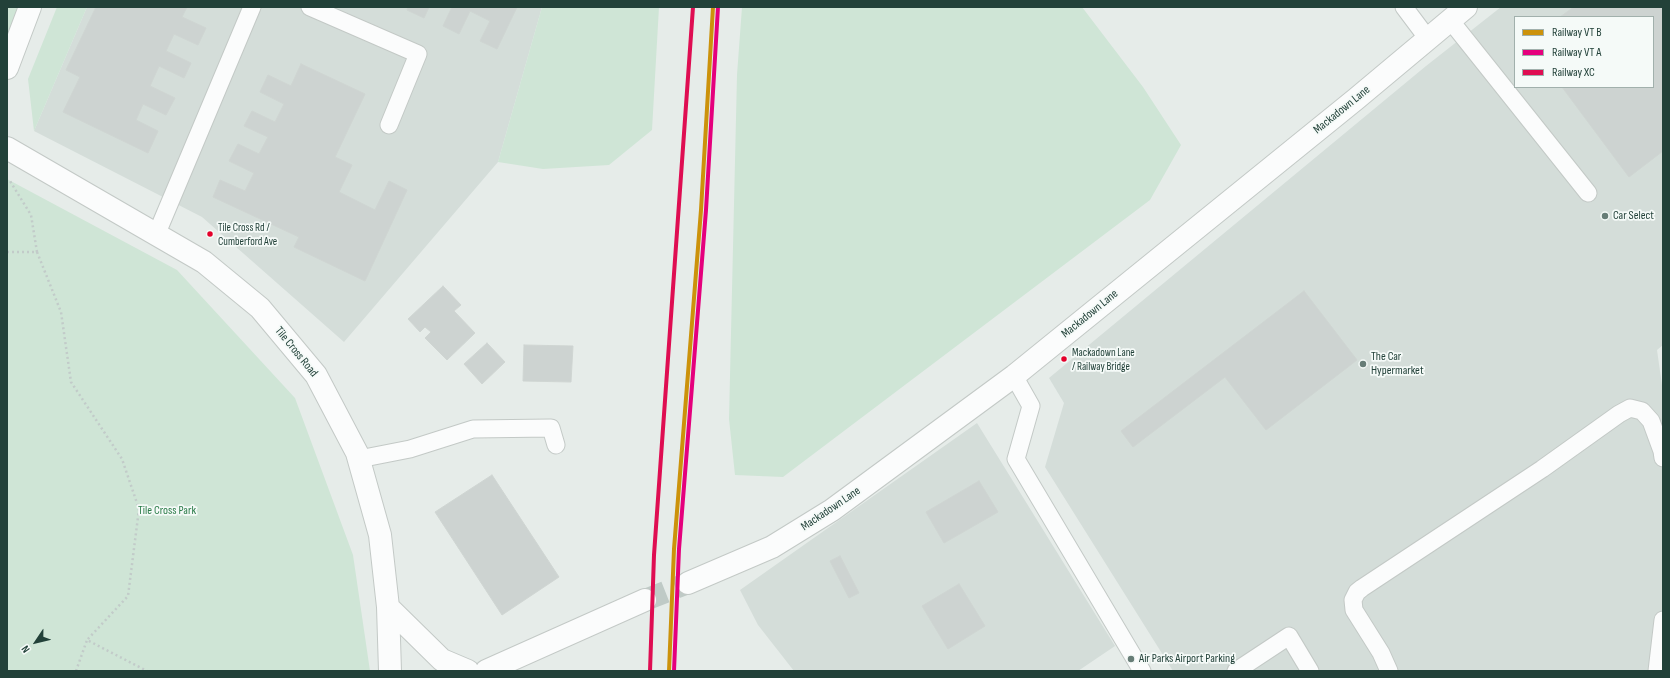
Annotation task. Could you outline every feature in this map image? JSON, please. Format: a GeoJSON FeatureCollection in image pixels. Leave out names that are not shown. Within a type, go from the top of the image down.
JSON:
{"type":"FeatureCollection","features":[{"type":"Feature","properties":{"kind":"street"},"geometry":{"type":"LineString","coordinates":[[7,68],[30,7]]}},
{"type":"Feature","properties":{"kind":"street","name":"Mackadown Lane"},"geometry":{"type":"LineString","coordinates":[[688,583],[772,547],[832,510],[1014,376],[1356,99],[1458,14]]}},
{"type":"Feature","properties":{"kind":"street","name":"Tile Cross Road"},"geometry":{"type":"LineString","coordinates":[[7,148],[157,233],[204,262],[260,308],[316,375],[357,453],[380,535],[388,607],[390,671]]}},
{"type":"Feature","properties":{"kind":"street"},"geometry":{"type":"LineString","coordinates":[[486,671],[644,600]]}},
{"type":"Feature","properties":{"kind":"street"},"geometry":{"type":"LineString","coordinates":[[388,607],[442,660],[468,671]]}},
{"type":"Feature","properties":{"kind":"lane"},"geometry":{"type":"LineString","coordinates":[[157,233],[252,7]]}},
{"type":"Feature","properties":{"kind":"lane"},"geometry":{"type":"LineString","coordinates":[[310,7],[418,54],[389,125]]}},
{"type":"Feature","properties":{"kind":"lane"},"geometry":{"type":"LineString","coordinates":[[1404,7],[1428,38]]}},
{"type":"Feature","properties":{"kind":"lane"},"geometry":{"type":"LineString","coordinates":[[1458,14],[1588,193]]}},
{"type":"Feature","properties":{"kind":"lane"},"geometry":{"type":"LineString","coordinates":[[1014,376],[1032,406],[1016,459],[1142,671]]}},
{"type":"Feature","properties":{"kind":"lane"},"geometry":{"type":"LineString","coordinates":[[1389,671],[1381,653],[1354,610],[1353,600],[1357,592],[1362,588],[1542,469],[1619,414],[1630,408],[1642,411],[1651,421],[1662,451],[1663,458]]}},
{"type":"Feature","properties":{"kind":"lane"},"geometry":{"type":"LineString","coordinates":[[359,459],[410,449],[473,429],[551,428],[556,445]]}},
{"type":"Feature","properties":{"kind":"lane"},"geometry":{"type":"LineString","coordinates":[[1657,671],[1663,620]]}},
{"type":"Feature","properties":{"kind":"lane"},"geometry":{"type":"LineString","coordinates":[[1236,671],[1288,636],[1310,671]]}},
{"type":"Feature","properties":{"kind":"path"},"geometry":{"type":"LineString","coordinates":[[7,175],[31,215],[37,252],[61,312],[70,382],[122,459],[139,509],[128,596],[87,640],[76,671]]}},
{"type":"Feature","properties":{"kind":"path"},"geometry":{"type":"LineString","coordinates":[[7,252],[37,252]]}},
{"type":"Feature","properties":{"kind":"path"},"geometry":{"type":"LineString","coordinates":[[87,640],[147,671]]}},
{"type":"Feature","properties":{"kind":"shaded area"},"geometry":{"type":"Polygon","coordinates":[[[87,7],[542,7],[498,162],[344,342],[202,217],[34,131],[87,7]]]}},
{"type":"Feature","properties":{"kind":"shaded area","name":"The Car Hypermarket"},"geometry":{"type":"Polygon","coordinates":[[[1501,7],[1663,7],[1663,345],[1657,350],[1663,392],[1663,671],[1173,671],[1045,467],[1064,403],[1049,378],[1426,66],[1501,7]]]}},
{"type":"Feature","properties":{"kind":"shaded area"},"geometry":{"type":"Polygon","coordinates":[[[977,423],[1115,646],[1078,671],[794,671],[758,625],[740,590],[977,423]]]}},
{"type":"Feature","properties":{"kind":"green space"},"geometry":{"type":"Polygon","coordinates":[[[7,7],[19,7],[7,41],[7,7]]]}},
{"type":"Feature","properties":{"kind":"green space"},"geometry":{"type":"Polygon","coordinates":[[[57,7],[87,7],[34,131],[28,79],[57,7]]]}},
{"type":"Feature","properties":{"kind":"green space"},"geometry":{"type":"Polygon","coordinates":[[[542,7],[659,7],[652,130],[609,165],[543,169],[498,162],[542,7]]]}},
{"type":"Feature","properties":{"kind":"green space"},"geometry":{"type":"Polygon","coordinates":[[[742,7],[1082,7],[1143,87],[1181,145],[1150,200],[783,477],[735,475],[729,419],[737,75],[742,7]]]}},
{"type":"Feature","properties":{"kind":"green space","name":"Tile Cross Park"},"geometry":{"type":"Polygon","coordinates":[[[7,179],[177,270],[295,398],[353,555],[370,671],[7,671],[7,179]]]}},
{"type":"Feature","properties":{"kind":"building"},"geometry":{"type":"Polygon","coordinates":[[[96,7],[187,7],[182,17],[206,28],[198,45],[174,34],[166,51],[191,63],[184,78],[159,66],[150,86],[175,98],[166,115],[143,104],[136,120],[158,131],[148,153],[63,112],[80,77],[66,70],[96,7]]]}},
{"type":"Feature","properties":{"kind":"building"},"geometry":{"type":"Polygon","coordinates":[[[408,7],[429,7],[424,18],[407,10],[408,7]]]}},
{"type":"Feature","properties":{"kind":"building"},"geometry":{"type":"Polygon","coordinates":[[[452,7],[517,7],[497,49],[480,41],[490,21],[470,11],[459,34],[443,26],[452,7]]]}},
{"type":"Feature","properties":{"kind":"building"},"geometry":{"type":"Polygon","coordinates":[[[1574,7],[1663,7],[1663,151],[1629,177],[1563,88],[1654,88],[1654,16],[1561,16],[1574,7]]]}},
{"type":"Feature","properties":{"kind":"building"},"geometry":{"type":"Polygon","coordinates":[[[301,64],[365,94],[335,157],[352,165],[339,192],[375,210],[389,181],[407,190],[365,281],[294,247],[299,237],[213,197],[220,180],[245,191],[254,173],[229,161],[238,144],[259,154],[268,137],[244,126],[252,111],[275,122],[284,104],[260,92],[268,75],[291,86],[301,64]]]}},
{"type":"Feature","properties":{"kind":"building"},"geometry":{"type":"Polygon","coordinates":[[[443,286],[461,305],[454,311],[475,333],[447,360],[425,338],[431,332],[425,327],[420,332],[408,319],[443,286]]]}},
{"type":"Feature","properties":{"kind":"building"},"geometry":{"type":"Polygon","coordinates":[[[1304,291],[1357,360],[1266,430],[1225,377],[1133,447],[1121,431],[1304,291]]]}},
{"type":"Feature","properties":{"kind":"building"},"geometry":{"type":"Polygon","coordinates":[[[487,343],[505,362],[482,384],[464,364],[487,343]]]}},
{"type":"Feature","properties":{"kind":"building"},"geometry":{"type":"Polygon","coordinates":[[[524,345],[573,346],[571,382],[523,381],[524,345]]]}},
{"type":"Feature","properties":{"kind":"building"},"geometry":{"type":"Polygon","coordinates":[[[492,475],[559,577],[502,615],[435,512],[492,475]]]}},
{"type":"Feature","properties":{"kind":"building"},"geometry":{"type":"Polygon","coordinates":[[[979,481],[998,512],[944,543],[926,512],[979,481]]]}},
{"type":"Feature","properties":{"kind":"building"},"geometry":{"type":"Polygon","coordinates":[[[840,556],[859,593],[849,598],[830,561],[840,556]]]}},
{"type":"Feature","properties":{"kind":"building"},"geometry":{"type":"Polygon","coordinates":[[[959,584],[985,626],[948,649],[922,606],[959,584]]]}},
{"type":"Feature","properties":{"kind":"tunnel"},"geometry":{"type":"LineString","coordinates":[[645,600],[688,583]]}},
{"type":"Feature","properties":{"kind":"transit line"},"geometry":{"type":"LineString","coordinates":[[669,671],[674,549],[701,210],[713,7]]}},
{"type":"Feature","properties":{"kind":"transit line"},"geometry":{"type":"LineString","coordinates":[[674,671],[679,549],[706,210],[718,7]]}},
{"type":"Feature","properties":{"kind":"rail line","name":"XC"},"geometry":{"type":"LineString","coordinates":[[650,671],[654,555],[693,7]]}},
{"type":"Feature","properties":{"kind":"place","name":"Car Select"},"geometry":{"type":"Point","coordinates":[1605,216]}},
{"type":"Feature","properties":{"kind":"place","name":"Tile Cross Rd / Cumberford Ave"},"geometry":{"type":"Point","coordinates":[210,234]}},
{"type":"Feature","properties":{"kind":"place","name":"Mackadown Lane / Railway Bridge"},"geometry":{"type":"Point","coordinates":[1064,359]}},
{"type":"Feature","properties":{"kind":"place","name":"The Car Hypermarket"},"geometry":{"type":"Point","coordinates":[1363,364]}},
{"type":"Feature","properties":{"kind":"place","name":"Air Parks Airport Parking"},"geometry":{"type":"Point","coordinates":[1131,659]}}]}
